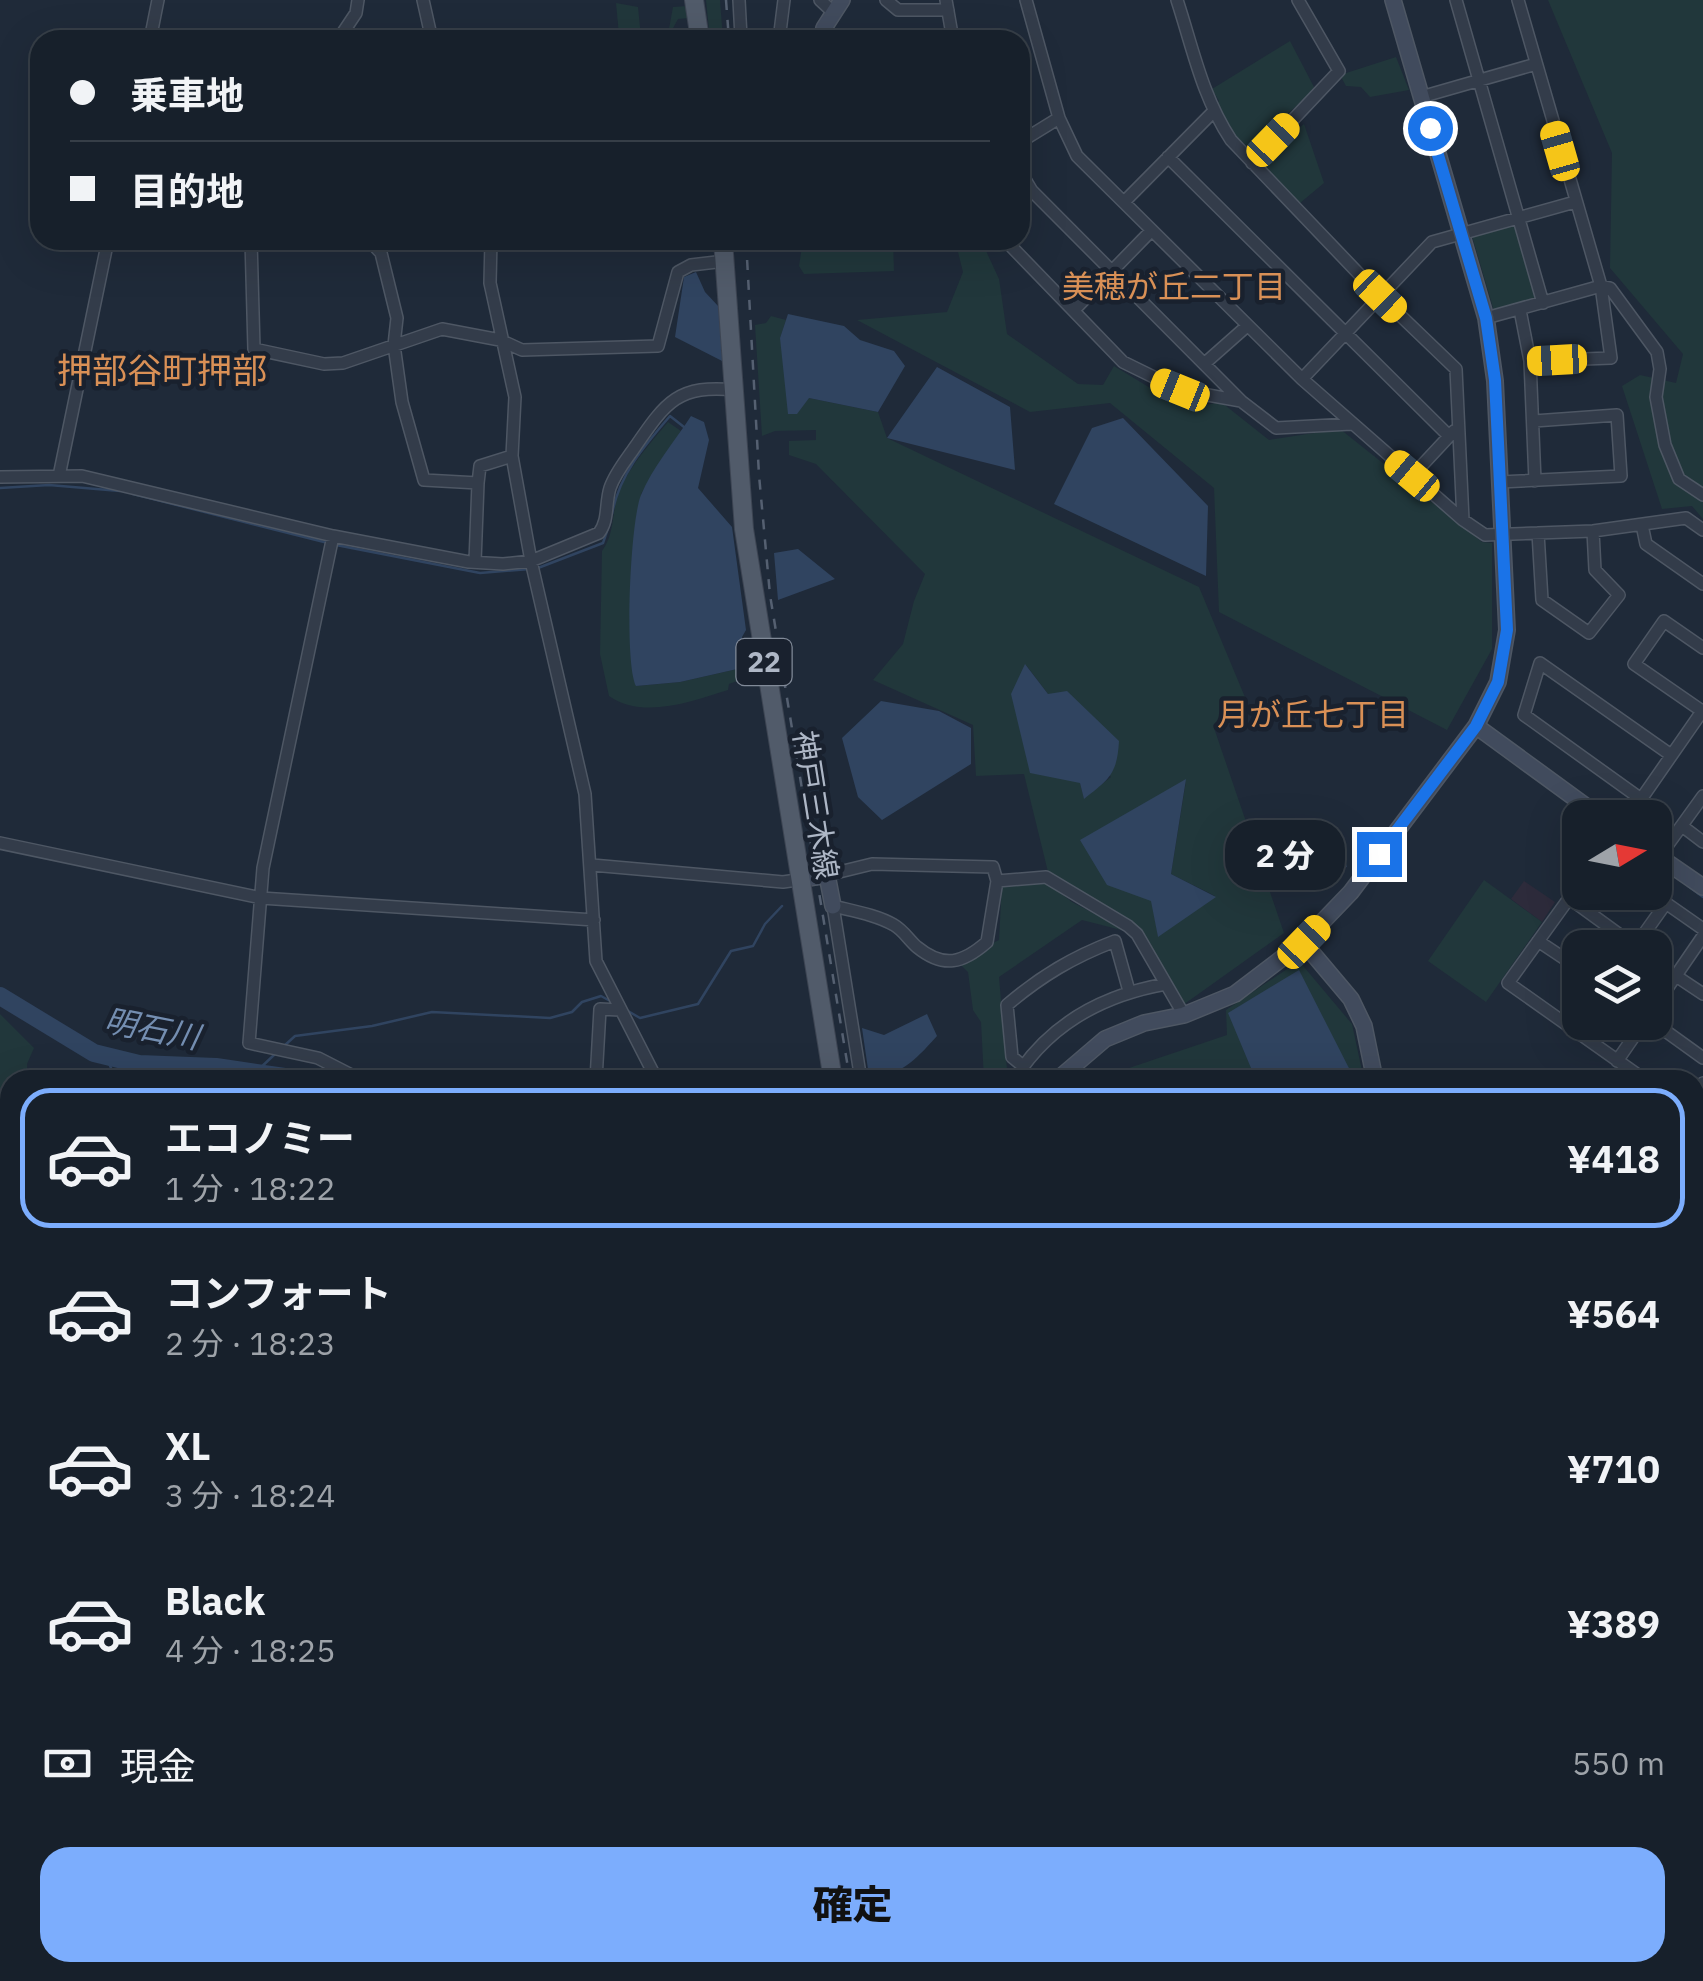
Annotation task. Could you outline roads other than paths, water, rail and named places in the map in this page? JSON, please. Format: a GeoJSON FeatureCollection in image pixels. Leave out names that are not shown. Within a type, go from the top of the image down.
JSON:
{"type":"FeatureCollection","features":[{"type":"Feature","properties":{"kind":"main road"},"geometry":{"type":"LineString","coordinates":[[694,0],[698,30]]}},
{"type":"Feature","properties":{"kind":"main road","name":"神戸三木線"},"geometry":{"type":"LineString","coordinates":[[723,250],[744,530],[830,1070]]}},
{"type":"Feature","properties":{"kind":"street"},"geometry":{"type":"LineString","coordinates":[[152,30],[158,0]]}},
{"type":"Feature","properties":{"kind":"street"},"geometry":{"type":"LineString","coordinates":[[345,30],[356,13],[358,0]]}},
{"type":"Feature","properties":{"kind":"street"},"geometry":{"type":"LineString","coordinates":[[422,0],[430,30]]}},
{"type":"Feature","properties":{"kind":"street"},"geometry":{"type":"LineString","coordinates":[[739,0],[740,30]]}},
{"type":"Feature","properties":{"kind":"street"},"geometry":{"type":"LineString","coordinates":[[780,30],[784,0]]}},
{"type":"Feature","properties":{"kind":"street"},"geometry":{"type":"LineString","coordinates":[[820,0],[838,6],[824,30]]}},
{"type":"Feature","properties":{"kind":"street"},"geometry":{"type":"LineString","coordinates":[[886,0],[898,10],[947,5],[951,30]]}},
{"type":"Feature","properties":{"kind":"street"},"geometry":{"type":"LineString","coordinates":[[1026,0],[1059,118],[1076,156],[1302,379],[1464,520],[1485,535],[1592,531],[1686,518],[1703,530]]}},
{"type":"Feature","properties":{"kind":"street"},"geometry":{"type":"LineString","coordinates":[[1178,0],[1197,73],[1213,112],[1252,163],[1456,369],[1464,520]]}},
{"type":"Feature","properties":{"kind":"street"},"geometry":{"type":"LineString","coordinates":[[1252,163],[1339,72],[1298,0]]}},
{"type":"Feature","properties":{"kind":"street"},"geometry":{"type":"LineString","coordinates":[[1069,1070],[1105,1040],[1144,1023],[1184,1015],[1236,994],[1304,942],[1351,892],[1476,726],[1498,682],[1507,630],[1495,380],[1486,318],[1393,0]]}},
{"type":"Feature","properties":{"kind":"street"},"geometry":{"type":"LineString","coordinates":[[1456,0],[1543,303]]}},
{"type":"Feature","properties":{"kind":"street"},"geometry":{"type":"LineString","coordinates":[[1518,0],[1601,286],[1610,358],[1530,361]]}},
{"type":"Feature","properties":{"kind":"street"},"geometry":{"type":"LineString","coordinates":[[1421,97],[1536,64]]}},
{"type":"Feature","properties":{"kind":"street"},"geometry":{"type":"LineString","coordinates":[[1124,202],[1213,112]]}},
{"type":"Feature","properties":{"kind":"street"},"geometry":{"type":"LineString","coordinates":[[1030,136],[1059,118]]}},
{"type":"Feature","properties":{"kind":"street"},"geometry":{"type":"LineString","coordinates":[[1168,157],[1450,436]]}},
{"type":"Feature","properties":{"kind":"street"},"geometry":{"type":"LineString","coordinates":[[1030,188],[1240,401],[1276,428],[1351,424]]}},
{"type":"Feature","properties":{"kind":"street"},"geometry":{"type":"LineString","coordinates":[[1302,379],[1432,242],[1576,202]]}},
{"type":"Feature","properties":{"kind":"street"},"geometry":{"type":"LineString","coordinates":[[1074,310],[1150,232]]}},
{"type":"Feature","properties":{"kind":"street"},"geometry":{"type":"LineString","coordinates":[[58,476],[106,250]]}},
{"type":"Feature","properties":{"kind":"street"},"geometry":{"type":"LineString","coordinates":[[251,250],[254,350],[324,364],[343,363],[442,328],[500,340],[522,350],[658,346],[678,272],[691,265],[724,261]]}},
{"type":"Feature","properties":{"kind":"street"},"geometry":{"type":"LineString","coordinates":[[378,250],[398,318],[394,345],[402,402],[424,480],[478,483]]}},
{"type":"Feature","properties":{"kind":"street"},"geometry":{"type":"LineString","coordinates":[[491,250],[490,283],[500,340],[516,396],[512,456],[531,560],[585,794],[596,961],[652,1070]]}},
{"type":"Feature","properties":{"kind":"street"},"geometry":{"type":"LineString","coordinates":[[1016,250],[1123,362],[1156,380],[1202,396],[1240,401]]}},
{"type":"Feature","properties":{"kind":"street"},"geometry":{"type":"LineString","coordinates":[[1486,318],[1601,286],[1610,288],[1657,352],[1660,368],[1656,397],[1664,445],[1679,479],[1703,495]]}},
{"type":"Feature","properties":{"kind":"street"},"geometry":{"type":"LineString","coordinates":[[1520,310],[1530,361],[1536,480]]}},
{"type":"Feature","properties":{"kind":"street"},"geometry":{"type":"LineString","coordinates":[[1204,364],[1246,326]]}},
{"type":"Feature","properties":{"kind":"street"},"geometry":{"type":"LineString","coordinates":[[0,477],[82,476],[333,536],[503,564],[531,560],[599,533],[606,524],[610,488],[617,472],[663,406],[682,394],[705,388],[736,390]]}},
{"type":"Feature","properties":{"kind":"street"},"geometry":{"type":"LineString","coordinates":[[1500,482],[1621,476],[1617,415],[1534,422]]}},
{"type":"Feature","properties":{"kind":"street"},"geometry":{"type":"LineString","coordinates":[[1412,476],[1461,425]]}},
{"type":"Feature","properties":{"kind":"street"},"geometry":{"type":"LineString","coordinates":[[476,562],[480,466],[512,456]]}},
{"type":"Feature","properties":{"kind":"street"},"geometry":{"type":"LineString","coordinates":[[1642,525],[1646,544],[1703,584]]}},
{"type":"Feature","properties":{"kind":"street"},"geometry":{"type":"LineString","coordinates":[[1538,533],[1542,600],[1589,633],[1619,595],[1596,570],[1592,531]]}},
{"type":"Feature","properties":{"kind":"street"},"geometry":{"type":"LineString","coordinates":[[333,536],[263,868],[248,1042],[318,1058],[341,1070]]}},
{"type":"Feature","properties":{"kind":"street"},"geometry":{"type":"LineString","coordinates":[[1671,755],[1540,663],[1524,715],[1640,799],[1671,755],[1702,710],[1634,664],[1664,620],[1703,648]]}},
{"type":"Feature","properties":{"kind":"street"},"geometry":{"type":"LineString","coordinates":[[1476,726],[1577,800]]}},
{"type":"Feature","properties":{"kind":"street"},"geometry":{"type":"LineString","coordinates":[[1672,838],[1703,796]]}},
{"type":"Feature","properties":{"kind":"street"},"geometry":{"type":"LineString","coordinates":[[1682,826],[1703,842]]}},
{"type":"Feature","properties":{"kind":"street"},"geometry":{"type":"LineString","coordinates":[[0,843],[260,898],[594,920]]}},
{"type":"Feature","properties":{"kind":"street"},"geometry":{"type":"LineString","coordinates":[[592,866],[784,882],[872,864],[935,864],[994,867],[997,882],[987,942],[969,958],[957,962],[939,960],[920,949],[896,925],[833,906]]}},
{"type":"Feature","properties":{"kind":"street"},"geometry":{"type":"LineString","coordinates":[[1672,865],[1703,887]]}},
{"type":"Feature","properties":{"kind":"street"},"geometry":{"type":"LineString","coordinates":[[828,874],[860,1070]]}},
{"type":"Feature","properties":{"kind":"street"},"geometry":{"type":"LineString","coordinates":[[997,882],[1046,877],[1128,926],[1137,934],[1184,1015]]}},
{"type":"Feature","properties":{"kind":"street"},"geometry":{"type":"LineString","coordinates":[[1672,907],[1703,928]]}},
{"type":"Feature","properties":{"kind":"street"},"geometry":{"type":"LineString","coordinates":[[1562,908],[1508,982],[1562,1017]]}},
{"type":"Feature","properties":{"kind":"street"},"geometry":{"type":"LineString","coordinates":[[1585,910],[1612,930]]}},
{"type":"Feature","properties":{"kind":"street"},"geometry":{"type":"LineString","coordinates":[[1672,982],[1703,936]]}},
{"type":"Feature","properties":{"kind":"street"},"geometry":{"type":"LineString","coordinates":[[1023,1066],[1012,1057],[1007,1006],[1039,978],[1076,956],[1115,941],[1129,990]]}},
{"type":"Feature","properties":{"kind":"street"},"geometry":{"type":"LineString","coordinates":[[1538,941],[1562,957]]}},
{"type":"Feature","properties":{"kind":"street"},"geometry":{"type":"LineString","coordinates":[[1304,942],[1351,999],[1364,1026],[1373,1070]]}},
{"type":"Feature","properties":{"kind":"street"},"geometry":{"type":"LineString","coordinates":[[1676,976],[1703,994]]}},
{"type":"Feature","properties":{"kind":"street"},"geometry":{"type":"LineString","coordinates":[[1020,1070],[1058,1030],[1089,1007],[1129,990],[1166,984]]}},
{"type":"Feature","properties":{"kind":"street"},"geometry":{"type":"LineString","coordinates":[[597,1070],[600,1008],[620,1010]]}},
{"type":"Feature","properties":{"kind":"street"},"geometry":{"type":"LineString","coordinates":[[1672,1036],[1703,1058]]}},
{"type":"Feature","properties":{"kind":"street"},"geometry":{"type":"LineString","coordinates":[[1593,1040],[1631,1070]]}},
{"type":"Feature","properties":{"kind":"street"},"geometry":{"type":"LineString","coordinates":[[1618,1061],[1632,1040]]}},
{"type":"Feature","properties":{"kind":"water"},"geometry":{"type":"Polygon","coordinates":[[[696,272],[705,292],[719,307],[728,364],[675,337],[684,277],[696,272]]]}},
{"type":"Feature","properties":{"kind":"water"},"geometry":{"type":"Polygon","coordinates":[[[788,314],[844,326],[860,340],[894,351],[905,366],[878,412],[809,398],[797,414],[788,414],[780,338],[788,314]]]}},
{"type":"Feature","properties":{"kind":"water"},"geometry":{"type":"Polygon","coordinates":[[[937,367],[1010,407],[1015,470],[887,438],[937,367]]]}},
{"type":"Feature","properties":{"kind":"water"},"geometry":{"type":"Polygon","coordinates":[[[691,416],[704,422],[709,440],[698,488],[732,527],[746,630],[742,637],[746,667],[680,682],[636,686],[629,622],[637,510],[651,475],[691,416]]]}},
{"type":"Feature","properties":{"kind":"water"},"geometry":{"type":"Polygon","coordinates":[[[1123,418],[1208,506],[1206,576],[1054,504],[1092,428],[1123,418]]]}},
{"type":"Feature","properties":{"kind":"water"},"geometry":{"type":"Polygon","coordinates":[[[798,549],[835,579],[778,600],[774,553],[798,549]]]}},
{"type":"Feature","properties":{"kind":"water"},"geometry":{"type":"Polygon","coordinates":[[[1025,664],[1048,694],[1067,691],[1119,741],[1110,775],[1084,799],[1080,783],[1030,773],[1011,694],[1025,664]]]}},
{"type":"Feature","properties":{"kind":"water"},"geometry":{"type":"Polygon","coordinates":[[[881,701],[939,711],[971,728],[971,764],[882,820],[858,797],[842,738],[881,701]]]}},
{"type":"Feature","properties":{"kind":"water"},"geometry":{"type":"Polygon","coordinates":[[[1186,779],[1171,874],[1216,897],[1158,937],[1151,901],[1107,885],[1080,840],[1186,779]]]}},
{"type":"Feature","properties":{"kind":"water"},"geometry":{"type":"Polygon","coordinates":[[[1341,850],[1347,867],[1312,878],[1306,862],[1341,850]]]}},
{"type":"Feature","properties":{"kind":"water"},"geometry":{"type":"Polygon","coordinates":[[[1299,970],[1350,1070],[1252,1070],[1228,1013],[1299,970]]]}},
{"type":"Feature","properties":{"kind":"water"},"geometry":{"type":"Polygon","coordinates":[[[927,1014],[937,1036],[899,1070],[868,1070],[862,1028],[884,1035],[927,1014]]]}},
{"type":"Feature","properties":{"kind":"waterway"},"geometry":{"type":"LineString","coordinates":[[612,514],[627,474],[651,438],[670,416],[684,427]]}},
{"type":"Feature","properties":{"kind":"waterway"},"geometry":{"type":"LineString","coordinates":[[0,488],[49,485],[120,491]]}},
{"type":"Feature","properties":{"kind":"waterway"},"geometry":{"type":"LineString","coordinates":[[133,494],[328,543]]}},
{"type":"Feature","properties":{"kind":"waterway"},"geometry":{"type":"LineString","coordinates":[[538,568],[603,543],[610,522]]}},
{"type":"Feature","properties":{"kind":"waterway"},"geometry":{"type":"LineString","coordinates":[[336,545],[480,573],[530,569]]}},
{"type":"Feature","properties":{"kind":"waterway"},"geometry":{"type":"LineString","coordinates":[[1688,886],[1703,897]]}},
{"type":"Feature","properties":{"kind":"waterway"},"geometry":{"type":"LineString","coordinates":[[628,1011],[640,1018],[698,1004],[731,951],[753,946],[765,924],[782,906]]}},
{"type":"Feature","properties":{"kind":"waterway","name":"明石川"},"geometry":{"type":"LineString","coordinates":[[0,996],[94,1053],[139,1064],[237,1070]]}},
{"type":"Feature","properties":{"kind":"waterway"},"geometry":{"type":"LineString","coordinates":[[284,1046],[295,1036],[372,1026],[432,1012],[550,1018],[572,1012],[582,1002],[601,996],[612,1002]]}},
{"type":"Feature","properties":{"kind":"waterway"},"geometry":{"type":"LineString","coordinates":[[258,1070],[274,1055]]}},
{"type":"Feature","properties":{"kind":"waterway"},"geometry":{"type":"LineString","coordinates":[[106,1056],[112,1070]]}},
{"type":"Feature","properties":{"kind":"railway"},"geometry":{"type":"LineString","coordinates":[[726,0],[728,30]]}},
{"type":"Feature","properties":{"kind":"railway"},"geometry":{"type":"LineString","coordinates":[[747,250],[770,595],[848,1070]]}},
{"type":"Feature","properties":{"kind":"district","name":"美穂が丘二丁目"},"geometry":{"type":"Point","coordinates":[1174,287]}},
{"type":"Feature","properties":{"kind":"district","name":"押部谷町押部"},"geometry":{"type":"Point","coordinates":[162,371]}},
{"type":"Feature","properties":{"kind":"district","name":"月が丘七丁目"},"geometry":{"type":"Point","coordinates":[1313,715]}}]}
